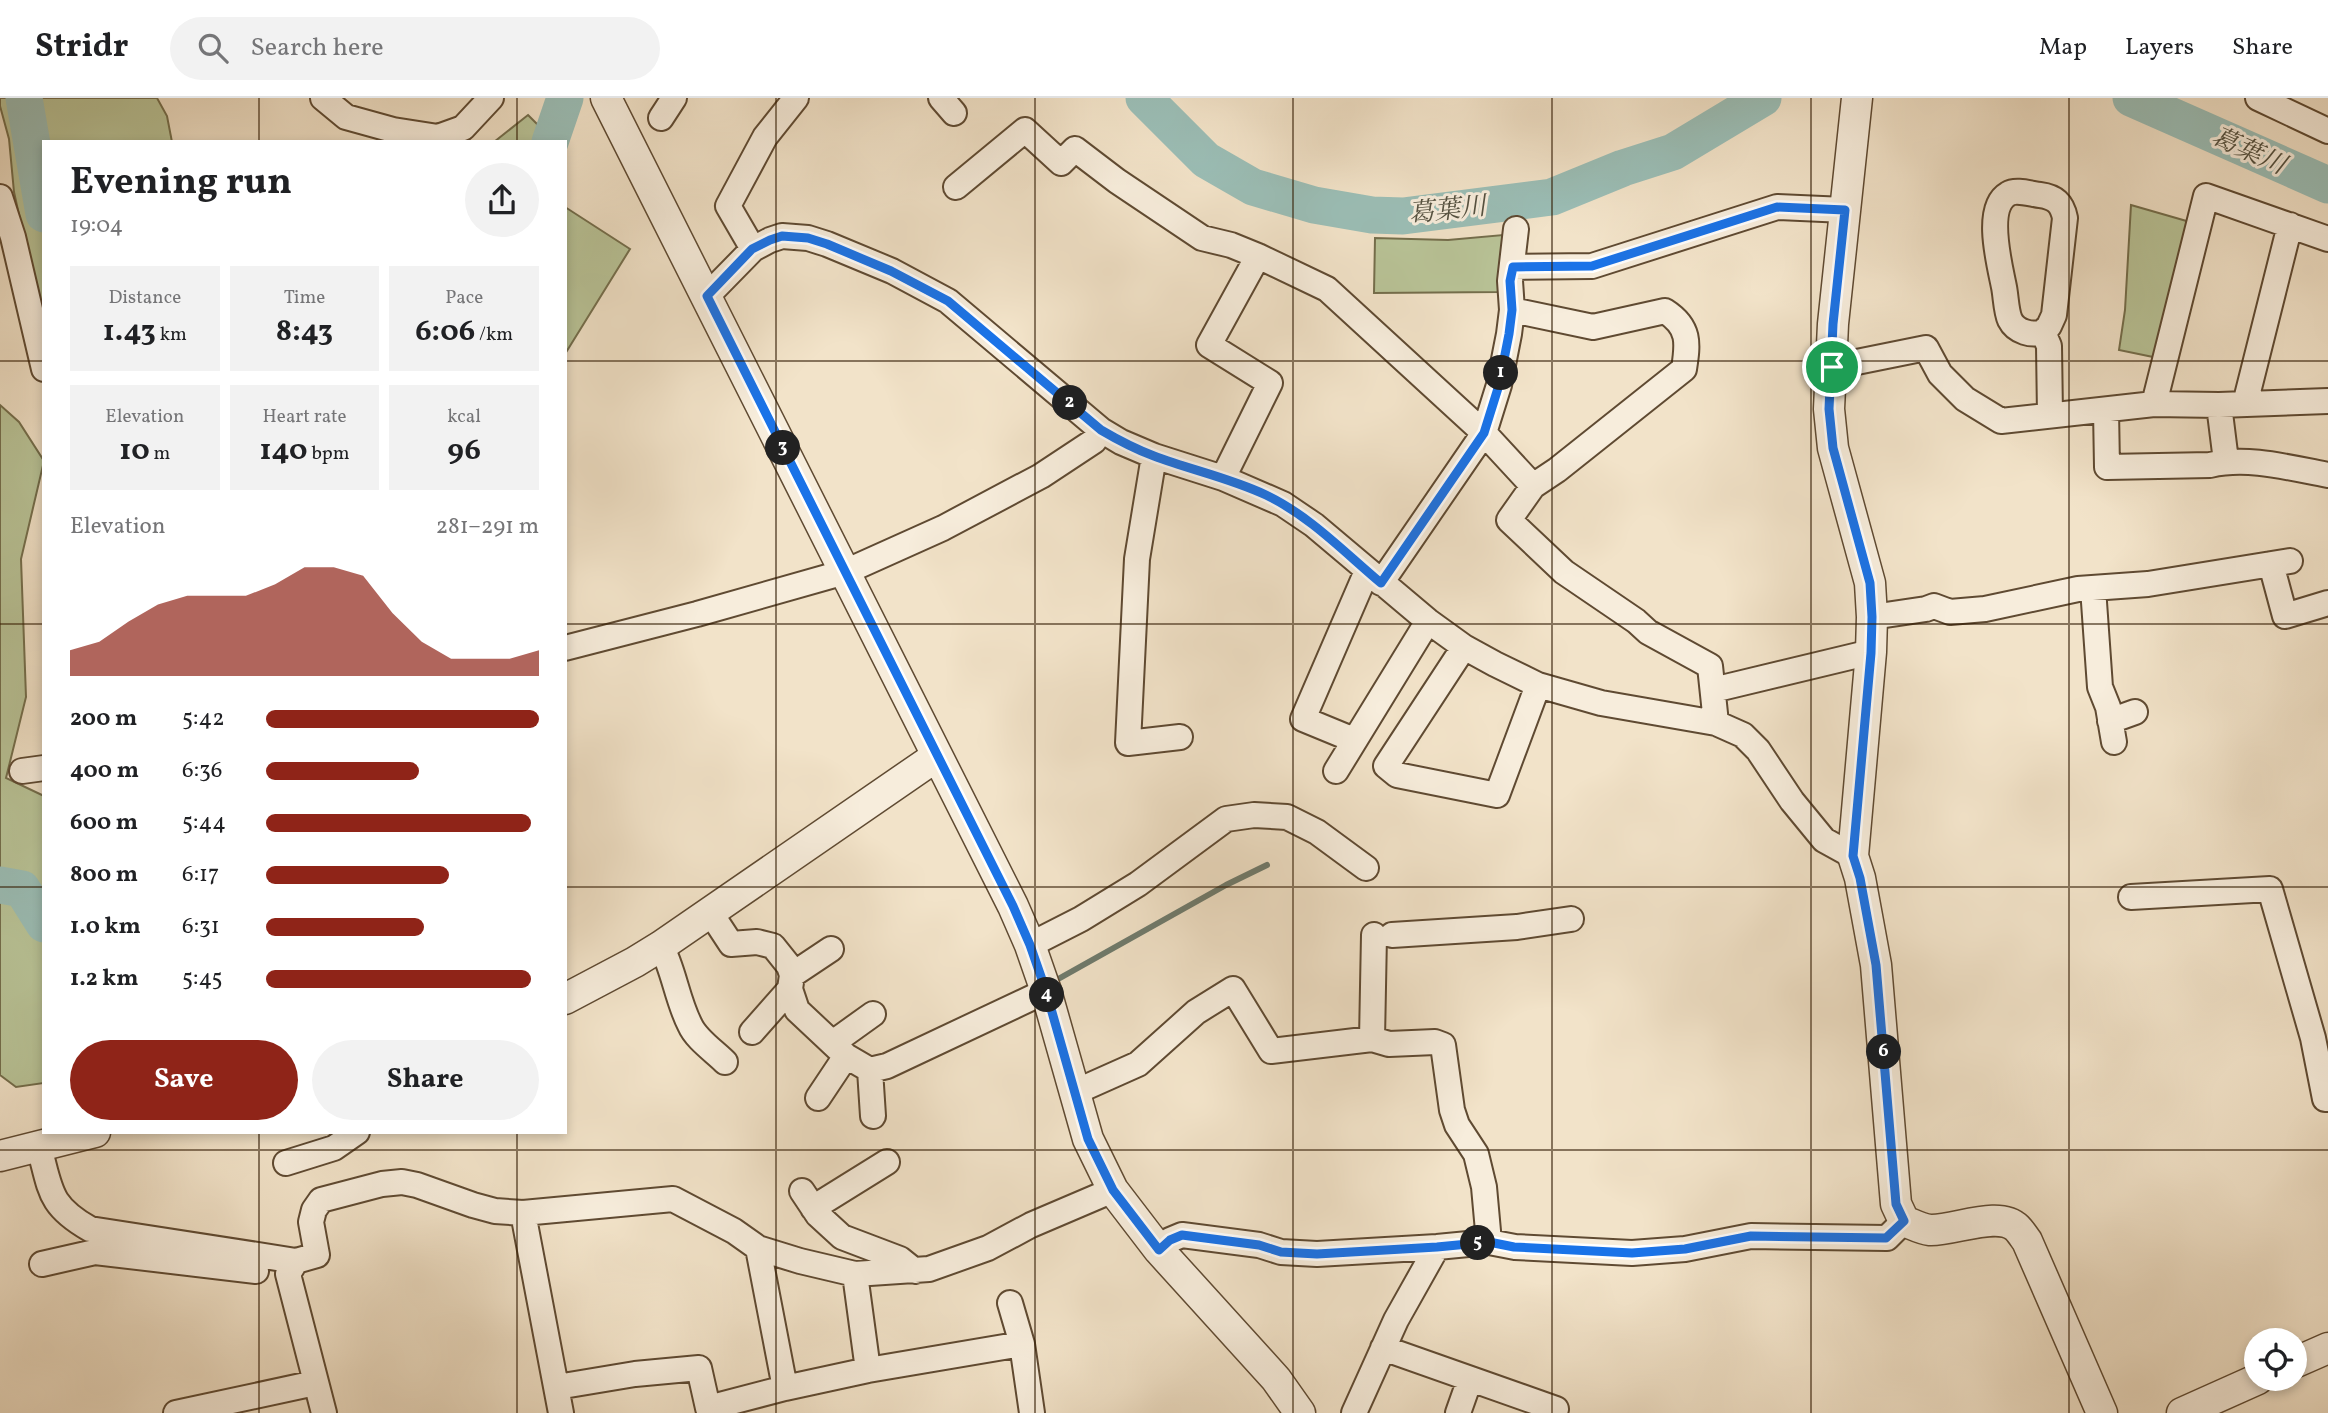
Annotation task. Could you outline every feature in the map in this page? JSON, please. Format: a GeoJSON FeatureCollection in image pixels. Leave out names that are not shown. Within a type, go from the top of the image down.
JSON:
{"type":"FeatureCollection","features":[{"type":"Feature","properties":{"kind":"street"},"geometry":{"type":"LineString","coordinates":[[323,98],[346,117],[393,130],[438,137],[463,128],[491,98]]}},
{"type":"Feature","properties":{"kind":"street"},"geometry":{"type":"LineString","coordinates":[[606,98],[1013,906],[1046,991],[1088,1139],[1113,1190],[1159,1250],[1276,1379],[1300,1413]]}},
{"type":"Feature","properties":{"kind":"street"},"geometry":{"type":"LineString","coordinates":[[752,249],[728,206],[765,137],[796,98]]}},
{"type":"Feature","properties":{"kind":"street"},"geometry":{"type":"LineString","coordinates":[[2258,98],[2328,131]]}},
{"type":"Feature","properties":{"kind":"street"},"geometry":{"type":"LineString","coordinates":[[1857,101],[1833,324],[1829,409],[1833,448],[1870,583],[1871,653],[1853,856],[1866,905],[1876,965],[1896,1204],[1904,1221],[1927,1230],[1998,1220],[2017,1228],[2027,1241],[2102,1413]]}},
{"type":"Feature","properties":{"kind":"street"},"geometry":{"type":"LineString","coordinates":[[956,187],[1025,130],[1061,163],[1075,149],[1117,181],[1202,238],[1231,245],[1258,256],[1327,289],[1484,433],[1533,486]]}},
{"type":"Feature","properties":{"kind":"street"},"geometry":{"type":"LineString","coordinates":[[2012,192],[2049,196],[2063,207],[2065,218],[2054,315],[2043,332],[2036,334],[2021,330],[2010,319],[1995,231],[1999,204],[2005,195],[2012,192]]}},
{"type":"Feature","properties":{"kind":"street"},"geometry":{"type":"LineString","coordinates":[[2154,404],[2206,196],[2328,239]]}},
{"type":"Feature","properties":{"kind":"street"},"geometry":{"type":"LineString","coordinates":[[0,197],[13,237],[42,360]]}},
{"type":"Feature","properties":{"kind":"street"},"geometry":{"type":"LineString","coordinates":[[1513,267],[1592,266],[1777,207],[1845,210]]}},
{"type":"Feature","properties":{"kind":"street"},"geometry":{"type":"LineString","coordinates":[[2245,404],[2290,225]]}},
{"type":"Feature","properties":{"kind":"street"},"geometry":{"type":"LineString","coordinates":[[1354,740],[1303,719],[1374,577],[1484,433],[1499,385],[1512,310],[1510,281],[1517,229]]}},
{"type":"Feature","properties":{"kind":"street"},"geometry":{"type":"LineString","coordinates":[[707,296],[752,249],[782,236],[808,238],[891,271],[948,301],[970,317],[1101,430],[1121,442],[1154,456],[1223,478],[1283,503],[1464,647],[1538,685],[1601,703],[1716,723],[1743,735],[1758,750],[1792,802],[1824,840],[1853,856]]}},
{"type":"Feature","properties":{"kind":"street"},"geometry":{"type":"LineString","coordinates":[[1223,478],[1270,383],[1209,345],[1258,256]]}},
{"type":"Feature","properties":{"kind":"street"},"geometry":{"type":"LineString","coordinates":[[1512,310],[1593,327],[1665,311],[1676,318],[1684,330],[1688,346],[1684,369],[1677,377],[1533,486],[1508,520],[1564,572],[1648,632],[1710,666],[1716,723]]}},
{"type":"Feature","properties":{"kind":"street"},"geometry":{"type":"LineString","coordinates":[[2043,332],[2049,346],[2050,415]]}},
{"type":"Feature","properties":{"kind":"street"},"geometry":{"type":"LineString","coordinates":[[1832,367],[1926,348],[1940,374],[1965,399],[2001,421],[2154,404],[2219,405],[2328,401]]}},
{"type":"Feature","properties":{"kind":"street"},"geometry":{"type":"LineString","coordinates":[[2219,405],[2226,461]]}},
{"type":"Feature","properties":{"kind":"street"},"geometry":{"type":"LineString","coordinates":[[2106,410],[2107,467],[2210,465],[2226,461],[2328,475]]}},
{"type":"Feature","properties":{"kind":"street"},"geometry":{"type":"LineString","coordinates":[[567,647],[845,572],[943,528],[1041,476],[1094,441],[1101,430]]}},
{"type":"Feature","properties":{"kind":"street"},"geometry":{"type":"LineString","coordinates":[[1154,456],[1137,559],[1128,743],[1180,737]]}},
{"type":"Feature","properties":{"kind":"street"},"geometry":{"type":"LineString","coordinates":[[1872,617],[1926,610],[1934,606],[1950,612],[1985,608],[2078,589],[2148,584],[2280,563],[2284,616],[2328,603]]}},
{"type":"Feature","properties":{"kind":"street"},"geometry":{"type":"LineString","coordinates":[[2094,588],[2100,687],[2112,731],[2135,712]]}},
{"type":"Feature","properties":{"kind":"street"},"geometry":{"type":"LineString","coordinates":[[1336,771],[1428,621]]}},
{"type":"Feature","properties":{"kind":"street"},"geometry":{"type":"LineString","coordinates":[[1464,647],[1386,766],[1397,775],[1497,795],[1538,685]]}},
{"type":"Feature","properties":{"kind":"street"},"geometry":{"type":"LineString","coordinates":[[1713,690],[1871,653]]}},
{"type":"Feature","properties":{"kind":"street"},"geometry":{"type":"LineString","coordinates":[[567,998],[661,946],[937,756]]}},
{"type":"Feature","properties":{"kind":"street"},"geometry":{"type":"LineString","coordinates":[[1030,945],[1081,919],[1138,884],[1226,819],[1254,815],[1287,817],[1317,832],[1366,868]]}},
{"type":"Feature","properties":{"kind":"street"},"geometry":{"type":"LineString","coordinates":[[2131,897],[2270,888],[2313,1038],[2325,1099],[2328,1099]]}},
{"type":"Feature","properties":{"kind":"street"},"geometry":{"type":"LineString","coordinates":[[710,912],[731,943],[757,942],[773,946],[783,956],[797,1010],[840,1049],[870,1070],[887,1066],[1046,991]]}},
{"type":"Feature","properties":{"kind":"street"},"geometry":{"type":"LineString","coordinates":[[1372,1039],[1383,935],[1517,927],[1571,919]]}},
{"type":"Feature","properties":{"kind":"street"},"geometry":{"type":"LineString","coordinates":[[661,946],[667,956],[673,983],[691,1028],[725,1062]]}},
{"type":"Feature","properties":{"kind":"street"},"geometry":{"type":"LineString","coordinates":[[752,1032],[791,982],[831,949]]}},
{"type":"Feature","properties":{"kind":"street"},"geometry":{"type":"LineString","coordinates":[[1073,1093],[1138,1065],[1196,1012],[1233,989],[1271,1051],[1372,1039],[1389,1044],[1435,1042],[1443,1045],[1452,1110],[1457,1125],[1476,1154],[1479,1165],[1484,1187],[1489,1242]]}},
{"type":"Feature","properties":{"kind":"street"},"geometry":{"type":"LineString","coordinates":[[818,1098],[840,1049],[873,1014]]}},
{"type":"Feature","properties":{"kind":"street"},"geometry":{"type":"LineString","coordinates":[[870,1070],[873,1116]]}},
{"type":"Feature","properties":{"kind":"street"},"geometry":{"type":"LineString","coordinates":[[0,1156],[88,1134]]}},
{"type":"Feature","properties":{"kind":"street"},"geometry":{"type":"LineString","coordinates":[[286,1163],[334,1148],[354,1134]]}},
{"type":"Feature","properties":{"kind":"street"},"geometry":{"type":"LineString","coordinates":[[39,1147],[52,1195],[59,1207],[70,1217],[90,1228],[292,1268]]}},
{"type":"Feature","properties":{"kind":"street"},"geometry":{"type":"LineString","coordinates":[[878,1175],[807,1199],[818,1215],[842,1237],[900,1259],[915,1271]]}},
{"type":"Feature","properties":{"kind":"street"},"geometry":{"type":"LineString","coordinates":[[42,1264],[95,1252],[292,1268],[317,1255],[311,1222],[314,1210],[321,1200],[382,1184],[402,1182],[495,1211],[523,1213],[673,1199],[734,1231],[758,1248],[800,1261],[855,1274],[915,1271],[929,1269],[988,1248],[1031,1225],[1113,1190]]}},
{"type":"Feature","properties":{"kind":"street"},"geometry":{"type":"LineString","coordinates":[[523,1213],[561,1413]]}},
{"type":"Feature","properties":{"kind":"street"},"geometry":{"type":"LineString","coordinates":[[1159,1250],[1170,1240],[1182,1235],[1259,1245],[1281,1252],[1317,1254],[1489,1242],[1514,1247],[1632,1253],[1685,1249],[1751,1236],[1886,1238],[1904,1221]]}},
{"type":"Feature","properties":{"kind":"street"},"geometry":{"type":"LineString","coordinates":[[1354,1413],[1396,1320],[1437,1247]]}},
{"type":"Feature","properties":{"kind":"street"},"geometry":{"type":"LineString","coordinates":[[758,1248],[785,1388]]}},
{"type":"Feature","properties":{"kind":"street"},"geometry":{"type":"LineString","coordinates":[[292,1268],[315,1382],[324,1413]]}},
{"type":"Feature","properties":{"kind":"street"},"geometry":{"type":"LineString","coordinates":[[855,1274],[868,1370]]}},
{"type":"Feature","properties":{"kind":"street"},"geometry":{"type":"LineString","coordinates":[[1010,1303],[1022,1344],[1032,1413]]}},
{"type":"Feature","properties":{"kind":"street"},"geometry":{"type":"LineString","coordinates":[[557,1387],[635,1374],[699,1368],[708,1408],[868,1370],[1022,1344]]}},
{"type":"Feature","properties":{"kind":"street"},"geometry":{"type":"LineString","coordinates":[[2307,1357],[2328,1348]]}},
{"type":"Feature","properties":{"kind":"street"},"geometry":{"type":"LineString","coordinates":[[1383,1349],[1470,1378],[1559,1403]]}},
{"type":"Feature","properties":{"kind":"street"},"geometry":{"type":"LineString","coordinates":[[1458,1413],[1470,1378]]}},
{"type":"Feature","properties":{"kind":"street"},"geometry":{"type":"LineString","coordinates":[[176,1413],[315,1382]]}},
{"type":"Feature","properties":{"kind":"street"},"geometry":{"type":"LineString","coordinates":[[2182,1413],[2244,1385]]}},
{"type":"Feature","properties":{"kind":"green space"},"geometry":{"type":"Polygon","coordinates":[[[0,98],[157,98],[167,116],[172,140],[42,140],[42,304],[37,297],[14,192],[9,139],[0,98]]]}},
{"type":"Feature","properties":{"kind":"green space"},"geometry":{"type":"Polygon","coordinates":[[[528,115],[545,132],[547,140],[497,140],[528,115]]]}},
{"type":"Feature","properties":{"kind":"green space"},"geometry":{"type":"Polygon","coordinates":[[[2131,205],[2190,222],[2158,358],[2119,350],[2125,310],[2131,205]]]}},
{"type":"Feature","properties":{"kind":"green space"},"geometry":{"type":"Polygon","coordinates":[[[567,208],[630,249],[567,351],[567,208]]]}},
{"type":"Feature","properties":{"kind":"green space"},"geometry":{"type":"Polygon","coordinates":[[[1503,235],[1499,292],[1374,293],[1375,238],[1448,240],[1503,235]]]}},
{"type":"Feature","properties":{"kind":"green space"},"geometry":{"type":"Polygon","coordinates":[[[0,405],[19,422],[42,458],[42,470],[21,559],[26,697],[6,778],[42,795],[42,1083],[16,1087],[0,1075],[0,405]]]}},
{"type":"Feature","properties":{"kind":"waterway","name":"葛葉川"},"geometry":{"type":"LineString","coordinates":[[24,98],[42,202]]}},
{"type":"Feature","properties":{"kind":"waterway","name":"葛葉川"},"geometry":{"type":"LineString","coordinates":[[551,140],[565,98]]}},
{"type":"Feature","properties":{"kind":"waterway","name":"葛葉川"},"geometry":{"type":"LineString","coordinates":[[1144,98],[1206,160],[1253,187],[1314,205],[1372,215],[1403,216],[1552,197],[1623,168],[1673,152],[1763,98]]}},
{"type":"Feature","properties":{"kind":"waterway","name":"葛葉川"},"geometry":{"type":"LineString","coordinates":[[2131,98],[2328,185]]}},
{"type":"Feature","properties":{"kind":"waterway"},"geometry":{"type":"LineString","coordinates":[[1060,978],[1267,865]]}},
{"type":"Feature","properties":{"kind":"waterway"},"geometry":{"type":"LineString","coordinates":[[0,885],[22,889],[42,921]]}},
{"type":"Feature","properties":{"kind":"route"},"geometry":{"type":"LineString","coordinates":[[1777,207],[1845,210],[1833,324],[1832,367],[1829,409],[1833,448],[1870,583],[1872,617],[1853,856],[1869,918],[1876,965],[1896,1204],[1904,1221],[1886,1238],[1751,1236],[1685,1249],[1632,1253],[1550,1250],[1489,1242],[1317,1254],[1281,1252],[1259,1245],[1182,1235],[1170,1240],[1159,1250],[1113,1190],[1088,1139],[1046,991],[1013,906],[707,296],[752,249],[782,236],[808,238],[827,244],[891,271],[948,301],[970,317],[1101,430],[1154,456],[1223,478],[1283,503],[1314,525],[1381,583],[1484,433],[1499,385],[1509,334],[1512,310],[1510,281],[1513,267],[1592,266],[1777,207]]}}]}
